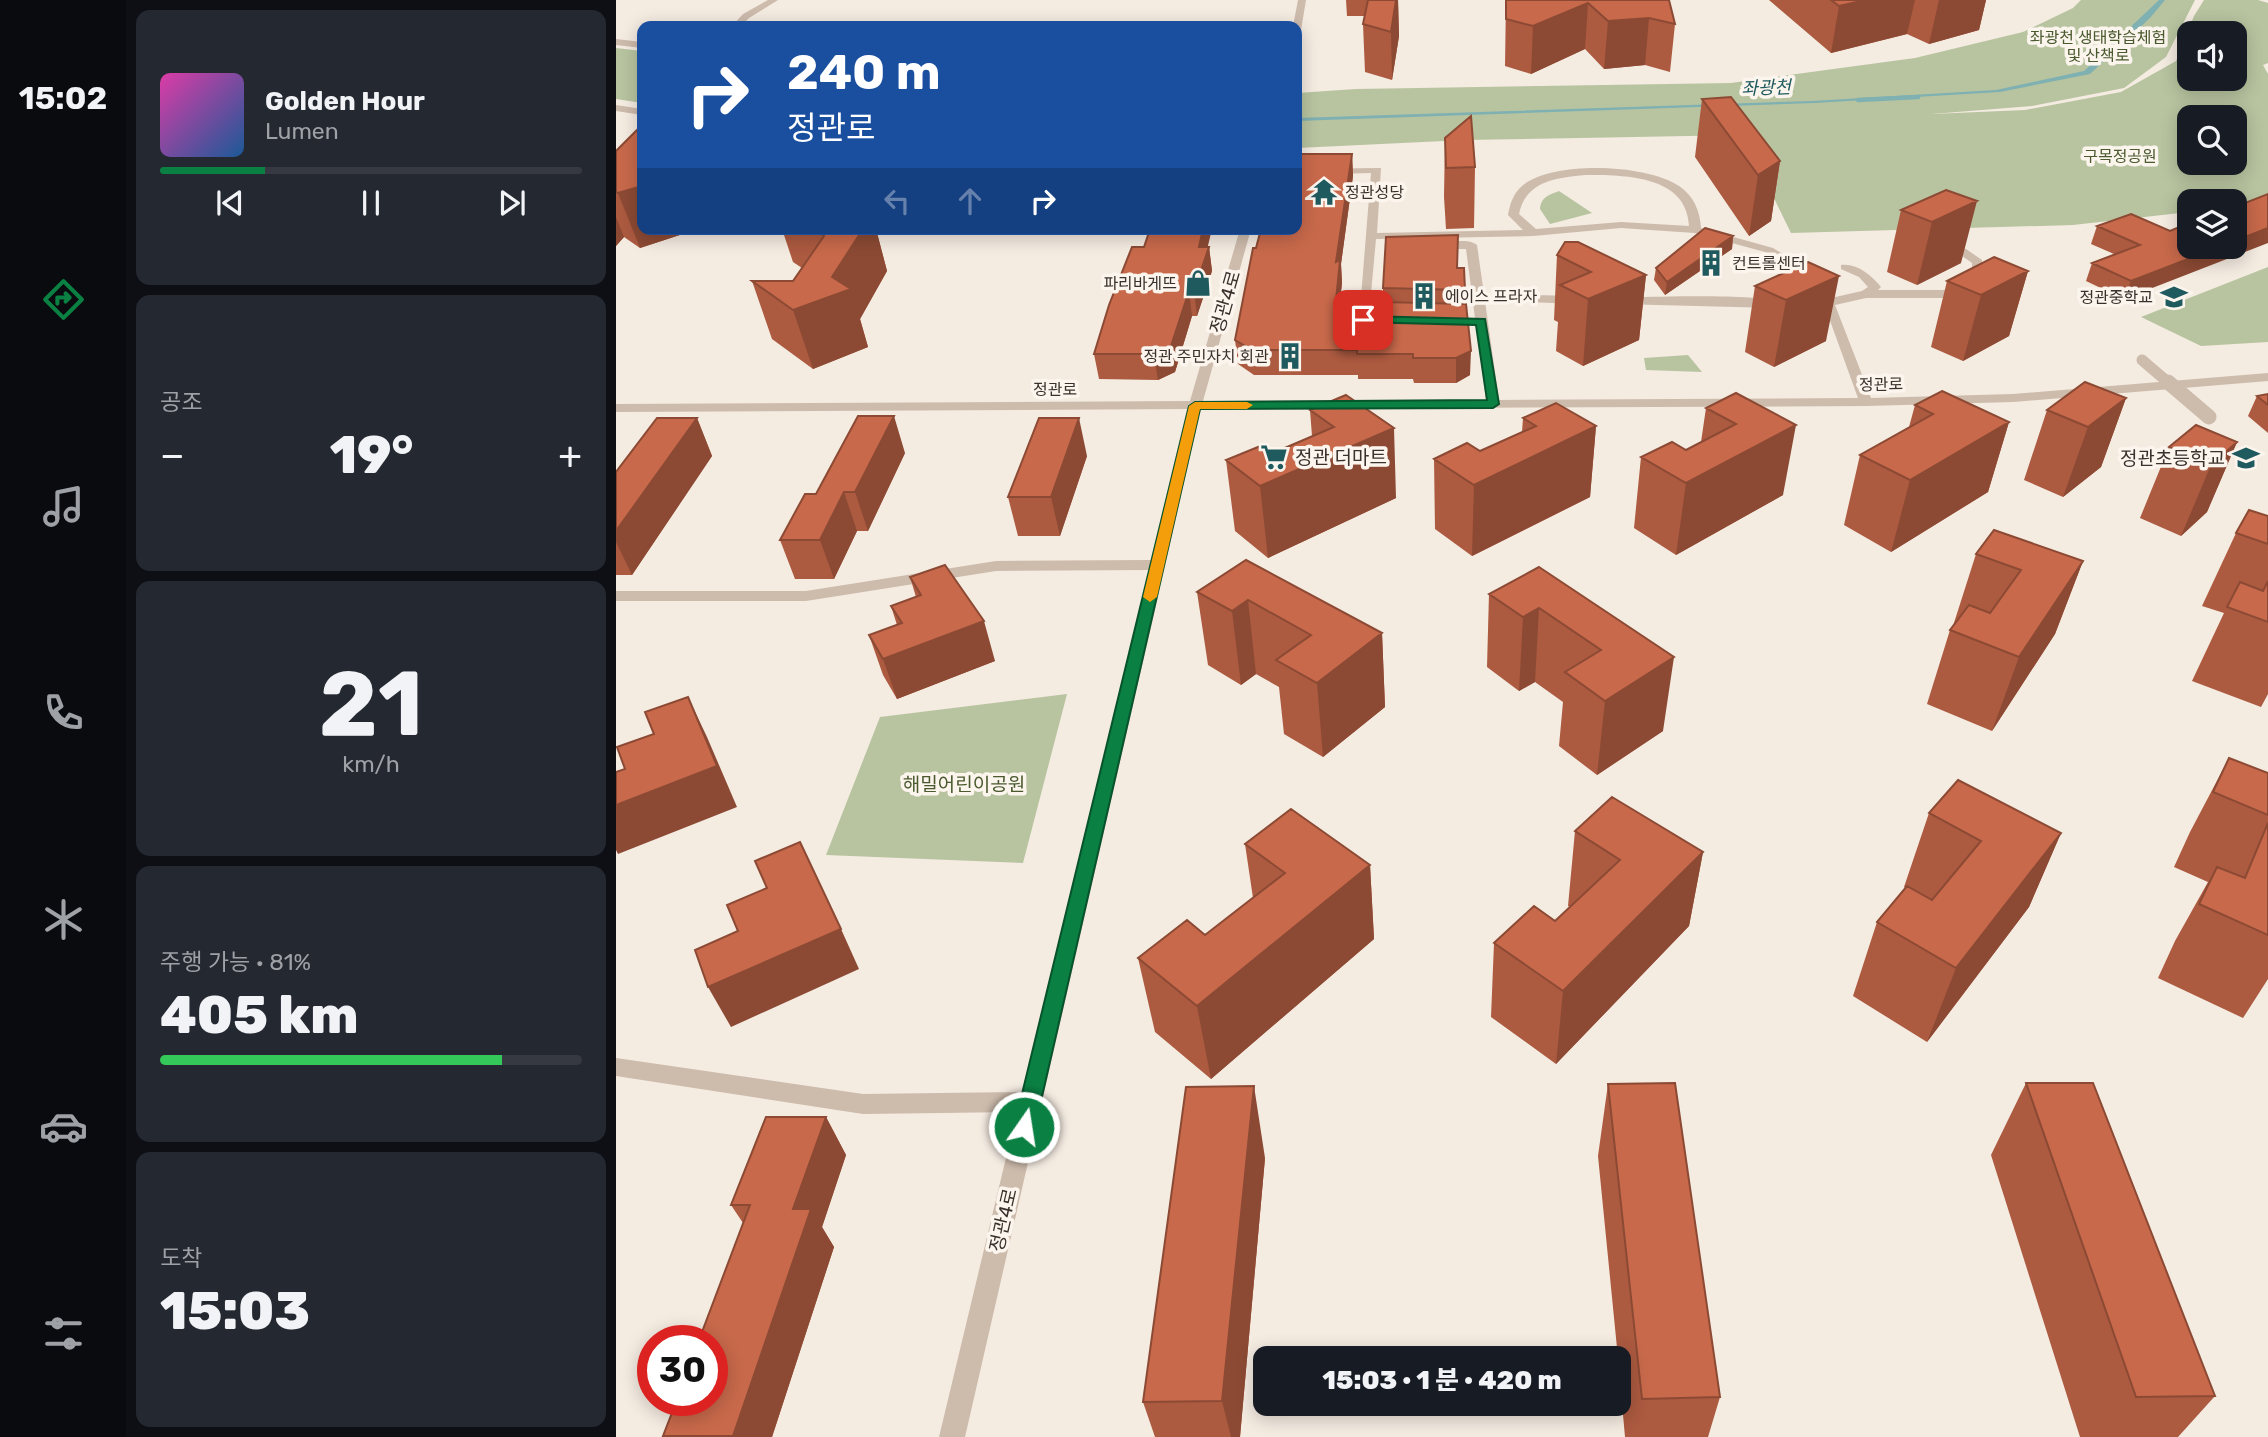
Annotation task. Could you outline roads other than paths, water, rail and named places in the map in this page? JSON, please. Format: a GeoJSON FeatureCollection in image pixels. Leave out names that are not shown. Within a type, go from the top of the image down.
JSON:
{"type":"FeatureCollection","features":[{"type":"Feature","properties":{"kind":"street"},"geometry":{"type":"LineString","coordinates":[[741,21],[774,0]]}},
{"type":"Feature","properties":{"kind":"street"},"geometry":{"type":"LineString","coordinates":[[1298,21],[1302,0]]}},
{"type":"Feature","properties":{"kind":"street"},"geometry":{"type":"LineString","coordinates":[[616,42],[637,44]]}},
{"type":"Feature","properties":{"kind":"street"},"geometry":{"type":"LineString","coordinates":[[616,108],[637,111]]}},
{"type":"Feature","properties":{"kind":"street"},"geometry":{"type":"LineString","coordinates":[[1302,172],[1377,170],[1363,320],[1416,320]]}},
{"type":"Feature","properties":{"kind":"street"},"geometry":{"type":"LineString","coordinates":[[1533,233],[1513,215],[1516,200],[1528,186],[1552,175],[1587,171],[1625,173],[1668,184],[1687,197],[1695,218],[1695,230]]}},
{"type":"Feature","properties":{"kind":"street"},"geometry":{"type":"LineString","coordinates":[[1371,242],[1620,225],[1695,230],[1769,250],[1814,278],[1820,289],[1824,308],[1836,320],[1866,402]]}},
{"type":"Feature","properties":{"kind":"street","name":"정관4로"},"geometry":{"type":"LineString","coordinates":[[951,1437],[1195,406],[1244,235]]}},
{"type":"Feature","properties":{"kind":"street"},"geometry":{"type":"LineString","coordinates":[[1371,242],[1471,245],[1493,404]]}},
{"type":"Feature","properties":{"kind":"street"},"geometry":{"type":"LineString","coordinates":[[1928,242],[1962,251],[1978,262],[1978,276],[1953,294]]}},
{"type":"Feature","properties":{"kind":"street"},"geometry":{"type":"LineString","coordinates":[[1845,267],[1863,275],[1875,287],[1866,295]]}},
{"type":"Feature","properties":{"kind":"street"},"geometry":{"type":"LineString","coordinates":[[1806,288],[1820,289]]}},
{"type":"Feature","properties":{"kind":"street"},"geometry":{"type":"LineString","coordinates":[[1824,308],[1866,295],[1953,294],[1974,305]]}},
{"type":"Feature","properties":{"kind":"street"},"geometry":{"type":"LineString","coordinates":[[1533,299],[1587,301]]}},
{"type":"Feature","properties":{"kind":"street"},"geometry":{"type":"LineString","coordinates":[[1613,301],[1693,303],[1738,300],[1790,307]]}},
{"type":"Feature","properties":{"kind":"street"},"geometry":{"type":"LineString","coordinates":[[1429,321],[1481,322]]}},
{"type":"Feature","properties":{"kind":"street"},"geometry":{"type":"LineString","coordinates":[[2142,360],[2209,417]]}},
{"type":"Feature","properties":{"kind":"street","name":"정관로"},"geometry":{"type":"LineString","coordinates":[[616,408],[1866,402],[2013,398],[2268,377]]}},
{"type":"Feature","properties":{"kind":"street"},"geometry":{"type":"LineString","coordinates":[[616,596],[806,596],[996,566],[1157,565]]}},
{"type":"Feature","properties":{"kind":"street"},"geometry":{"type":"LineString","coordinates":[[616,1067],[863,1104],[1031,1102]]}},
{"type":"Feature","properties":{"kind":"water"},"geometry":{"type":"Polygon","coordinates":[[[2159,0],[2165,0],[2150,18],[2090,74],[2000,92],[1815,103],[1302,121],[1302,118],[1812,101],[1996,90],[2084,71],[2159,0]]]}},
{"type":"Feature","properties":{"kind":"waterway","name":"좌광천"},"geometry":{"type":"LineString","coordinates":[[1858,100],[1918,97]]}},
{"type":"Feature","properties":{"kind":"place","name":"정관성당"},"geometry":{"type":"Point","coordinates":[1324,192]}},
{"type":"Feature","properties":{"kind":"place","name":"컨트롤센터"},"geometry":{"type":"Point","coordinates":[1711,263]}},
{"type":"Feature","properties":{"kind":"place","name":"파리바게뜨"},"geometry":{"type":"Point","coordinates":[1198,283]}},
{"type":"Feature","properties":{"kind":"place","name":"에이스 프라자"},"geometry":{"type":"Point","coordinates":[1424,296]}},
{"type":"Feature","properties":{"kind":"place","name":"정관중학교"},"geometry":{"type":"Point","coordinates":[2174,297]}},
{"type":"Feature","properties":{"kind":"place","name":"정관 주민자치 회관"},"geometry":{"type":"Point","coordinates":[1290,356]}},
{"type":"Feature","properties":{"kind":"place","name":"정관 더마트"},"geometry":{"type":"Point","coordinates":[1274,457]}},
{"type":"Feature","properties":{"kind":"place","name":"정관초등학교"},"geometry":{"type":"Point","coordinates":[2246,458]}},
{"type":"Feature","properties":{"kind":"park label","name":"좌광천 생태학습체험 및 산책로"},"geometry":{"type":"Point","coordinates":[2098,46]}},
{"type":"Feature","properties":{"kind":"park label","name":"구목정공원"},"geometry":{"type":"Point","coordinates":[2120,156]}},
{"type":"Feature","properties":{"kind":"park label","name":"해밀어린이공원"},"geometry":{"type":"Point","coordinates":[964,784]}}]}
